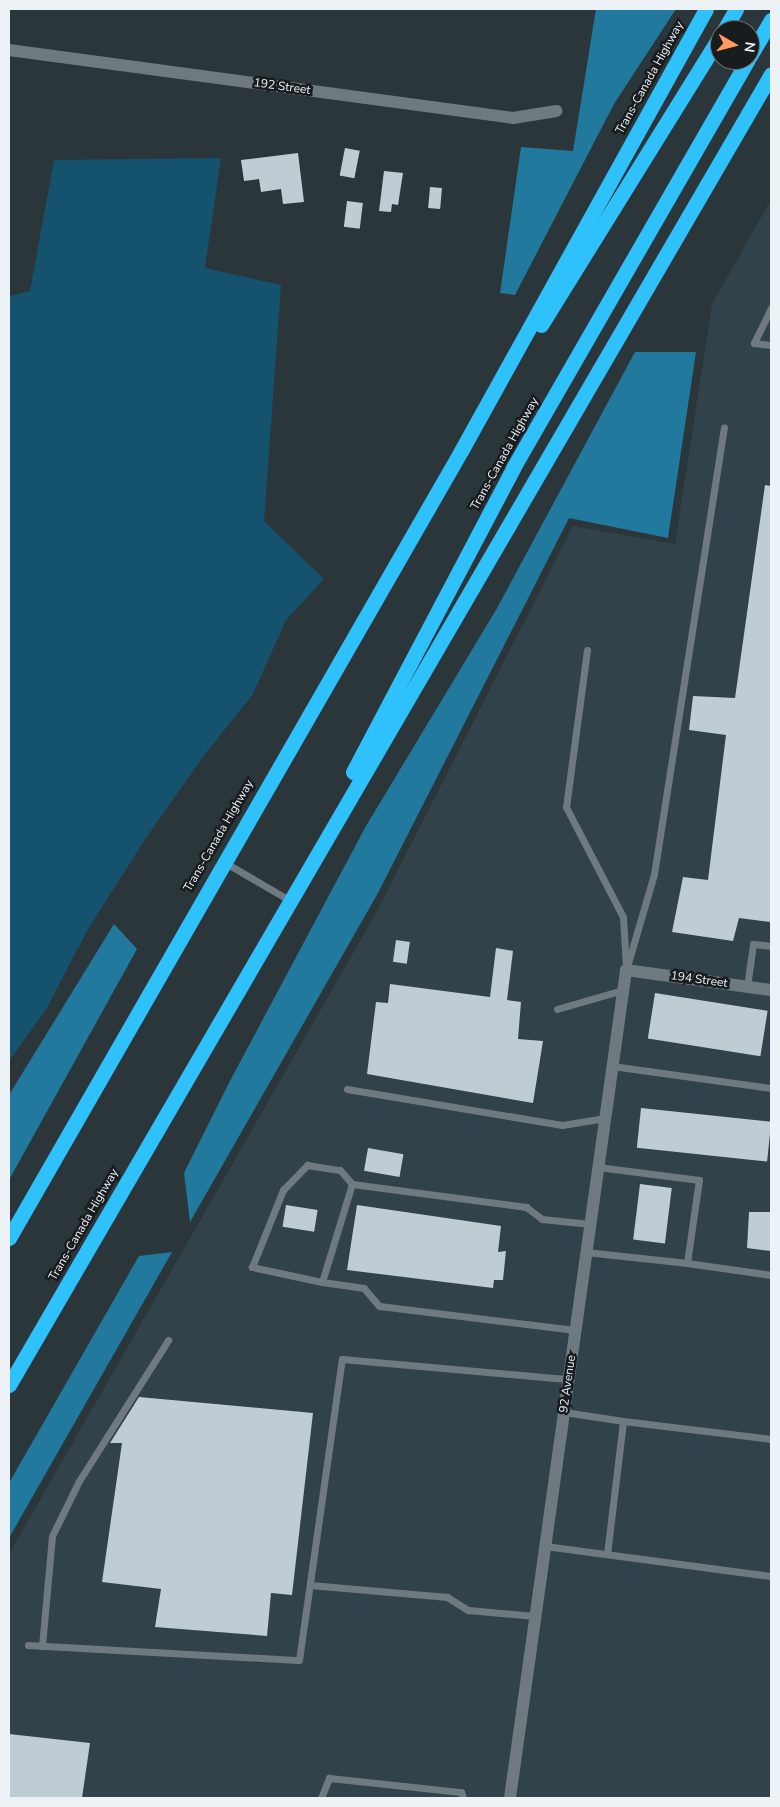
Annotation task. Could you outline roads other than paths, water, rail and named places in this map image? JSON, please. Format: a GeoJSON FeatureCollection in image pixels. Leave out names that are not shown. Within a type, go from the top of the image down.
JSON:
{"type":"FeatureCollection","features":[{"type":"Feature","properties":{"kind":"highway","name":"Trans-Canada Highway"},"geometry":{"type":"LineString","coordinates":[[9,1238],[222,860],[460,451],[706,9]]}},
{"type":"Feature","properties":{"kind":"highway"},"geometry":{"type":"LineString","coordinates":[[730,20],[736,9]]}},
{"type":"Feature","properties":{"kind":"highway"},"geometry":{"type":"LineString","coordinates":[[760,39],[771,20]]}},
{"type":"Feature","properties":{"kind":"highway","name":"Trans-Canada Highway"},"geometry":{"type":"LineString","coordinates":[[460,451],[710,52]]}},
{"type":"Feature","properties":{"kind":"highway","name":"Trans-Canada Highway"},"geometry":{"type":"LineString","coordinates":[[305,872],[380,716],[513,468],[742,70]]}},
{"type":"Feature","properties":{"kind":"highway","name":"Trans-Canada Highway"},"geometry":{"type":"LineString","coordinates":[[9,1385],[288,900],[771,74]]}},
{"type":"Feature","properties":{"kind":"street","name":"192 Street"},"geometry":{"type":"LineString","coordinates":[[9,50],[513,118],[556,112]]}},
{"type":"Feature","properties":{"kind":"street","name":"194 Street"},"geometry":{"type":"LineString","coordinates":[[626,970],[771,990]]}},
{"type":"Feature","properties":{"kind":"street","name":"92 Avenue"},"geometry":{"type":"LineString","coordinates":[[510,1798],[626,970]]}},
{"type":"Feature","properties":{"kind":"lane"},"geometry":{"type":"LineString","coordinates":[[771,308],[754,343],[771,345]]}},
{"type":"Feature","properties":{"kind":"lane"},"geometry":{"type":"LineString","coordinates":[[626,970],[654,874],[724,427]]}},
{"type":"Feature","properties":{"kind":"lane"},"geometry":{"type":"LineString","coordinates":[[587,650],[566,807],[623,917],[626,970]]}},
{"type":"Feature","properties":{"kind":"lane"},"geometry":{"type":"LineString","coordinates":[[222,860],[288,900]]}},
{"type":"Feature","properties":{"kind":"lane"},"geometry":{"type":"LineString","coordinates":[[748,987],[753,944],[771,946]]}},
{"type":"Feature","properties":{"kind":"lane"},"geometry":{"type":"LineString","coordinates":[[557,1009],[623,990]]}},
{"type":"Feature","properties":{"kind":"lane"},"geometry":{"type":"LineString","coordinates":[[612,1066],[771,1088]]}},
{"type":"Feature","properties":{"kind":"lane"},"geometry":{"type":"LineString","coordinates":[[347,1088],[562,1125],[605,1118]]}},
{"type":"Feature","properties":{"kind":"lane"},"geometry":{"type":"LineString","coordinates":[[575,1330],[380,1306],[364,1288],[322,1282],[252,1267],[283,1190],[307,1165],[340,1170],[352,1184],[526,1207],[542,1219],[590,1224]]}},
{"type":"Feature","properties":{"kind":"lane"},"geometry":{"type":"LineString","coordinates":[[598,1167],[699,1180],[687,1263]]}},
{"type":"Feature","properties":{"kind":"lane"},"geometry":{"type":"LineString","coordinates":[[322,1282],[352,1184]]}},
{"type":"Feature","properties":{"kind":"lane"},"geometry":{"type":"LineString","coordinates":[[586,1252],[687,1263],[771,1275]]}},
{"type":"Feature","properties":{"kind":"lane"},"geometry":{"type":"LineString","coordinates":[[42,1646],[52,1536],[79,1481],[168,1340]]}},
{"type":"Feature","properties":{"kind":"lane"},"geometry":{"type":"LineString","coordinates":[[28,1645],[299,1660],[342,1359],[568,1379]]}},
{"type":"Feature","properties":{"kind":"lane"},"geometry":{"type":"LineString","coordinates":[[564,1412],[771,1439]]}},
{"type":"Feature","properties":{"kind":"lane"},"geometry":{"type":"LineString","coordinates":[[607,1554],[624,1421]]}},
{"type":"Feature","properties":{"kind":"lane"},"geometry":{"type":"LineString","coordinates":[[545,1546],[771,1576]]}},
{"type":"Feature","properties":{"kind":"lane"},"geometry":{"type":"LineString","coordinates":[[310,1585],[447,1597],[468,1610],[535,1616]]}},
{"type":"Feature","properties":{"kind":"lane"},"geometry":{"type":"LineString","coordinates":[[321,1798],[329,1778],[462,1792],[463,1798]]}}]}
